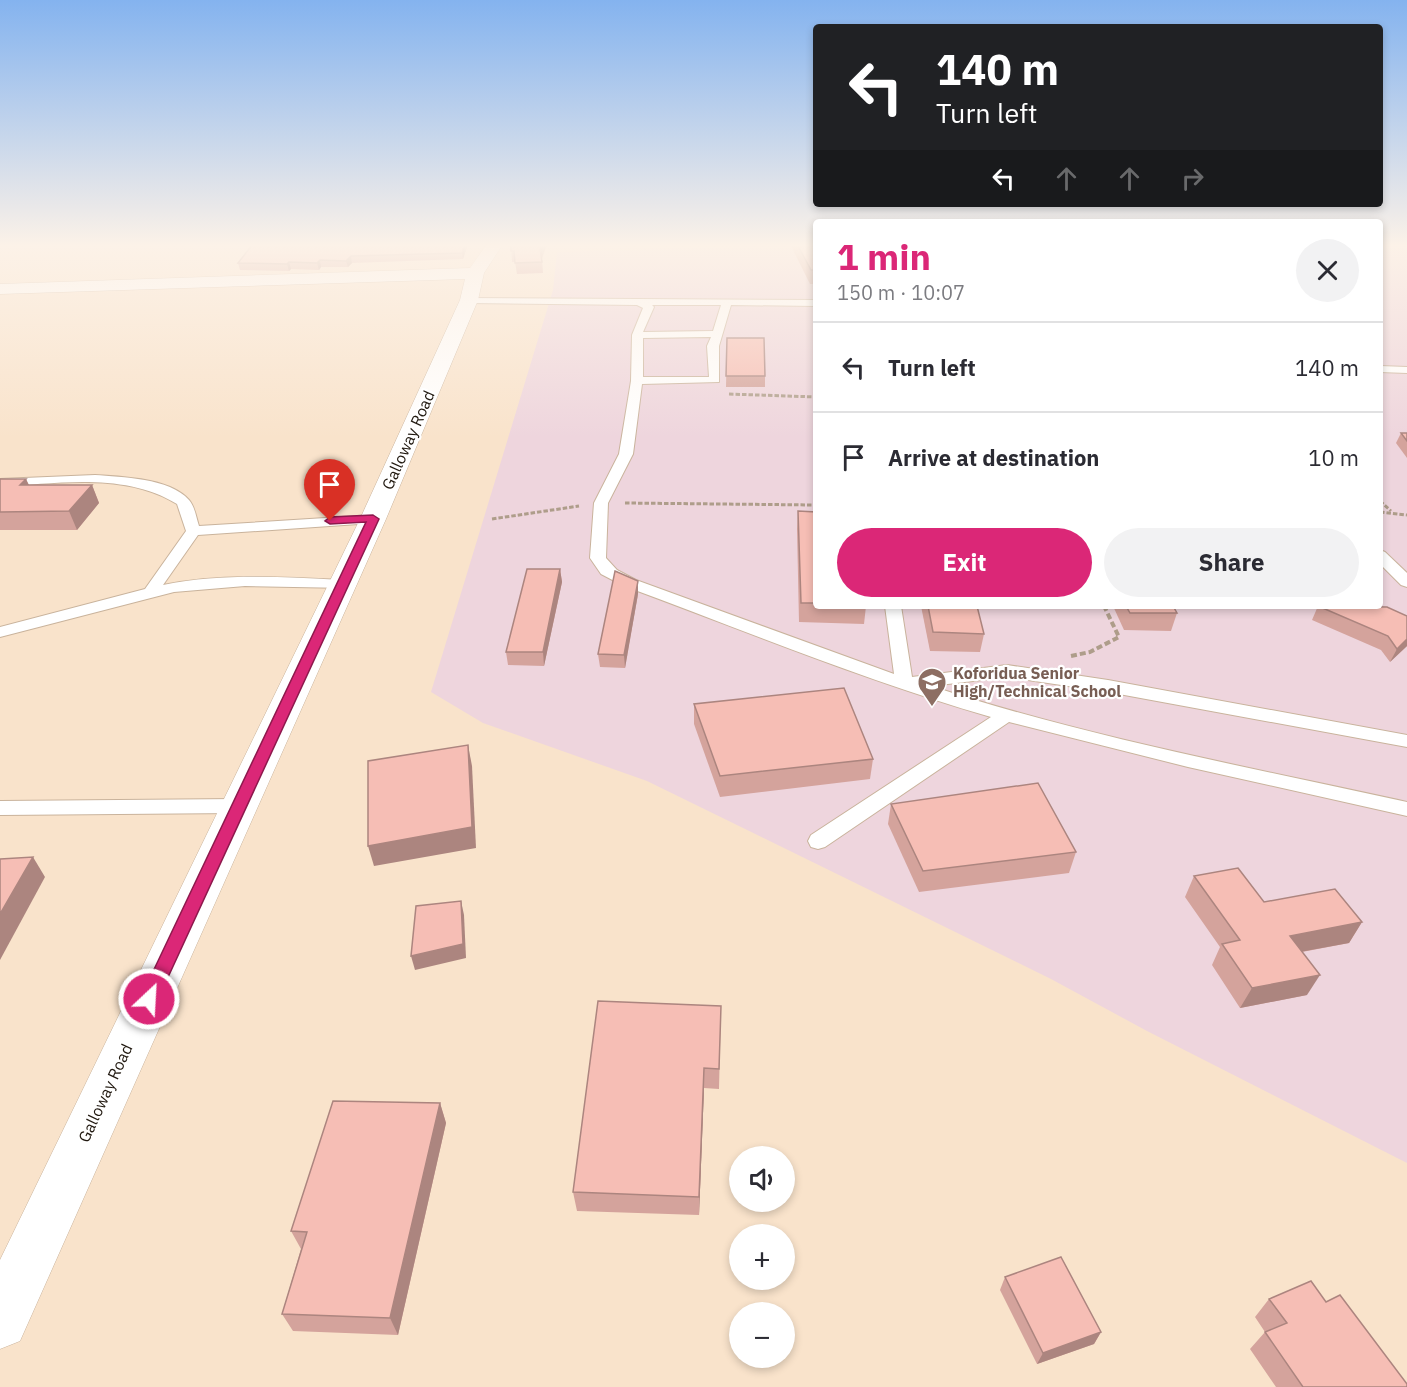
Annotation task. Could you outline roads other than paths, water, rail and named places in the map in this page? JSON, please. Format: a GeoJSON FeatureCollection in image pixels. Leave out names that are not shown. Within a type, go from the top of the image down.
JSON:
{"type":"FeatureCollection","features":[{"type":"Feature","properties":{"kind":"street","name":"Galloway Road"},"geometry":{"type":"LineString","coordinates":[[0,1321],[373,519],[463,309]]}},
{"type":"Feature","properties":{"kind":"lane"},"geometry":{"type":"LineString","coordinates":[[648,309],[637,335],[637,381],[626,454],[601,503],[598,558],[601,566],[610,574],[904,684],[1006,715],[1407,809]]}},
{"type":"Feature","properties":{"kind":"lane"},"geometry":{"type":"LineString","coordinates":[[637,381],[715,380],[712,354],[716,334],[726,309]]}},
{"type":"Feature","properties":{"kind":"lane"},"geometry":{"type":"LineString","coordinates":[[637,335],[716,334]]}},
{"type":"Feature","properties":{"kind":"lane"},"geometry":{"type":"LineString","coordinates":[[1383,369],[1407,370]]}},
{"type":"Feature","properties":{"kind":"lane"},"geometry":{"type":"LineString","coordinates":[[0,483],[69,479],[103,480],[159,488],[167,490],[184,503],[193,531]]}},
{"type":"Feature","properties":{"kind":"lane"},"geometry":{"type":"LineString","coordinates":[[193,531],[373,519]]}},
{"type":"Feature","properties":{"kind":"lane"},"geometry":{"type":"LineString","coordinates":[[151,591],[193,531]]}},
{"type":"Feature","properties":{"kind":"lane"},"geometry":{"type":"LineString","coordinates":[[1383,558],[1407,582]]}},
{"type":"Feature","properties":{"kind":"lane"},"geometry":{"type":"LineString","coordinates":[[0,632],[44,622],[151,591],[221,582],[341,585]]}},
{"type":"Feature","properties":{"kind":"lane"},"geometry":{"type":"LineString","coordinates":[[893,609],[904,684]]}},
{"type":"Feature","properties":{"kind":"lane"},"geometry":{"type":"LineString","coordinates":[[904,684],[1007,671],[1108,686],[1407,741]]}},
{"type":"Feature","properties":{"kind":"lane"},"geometry":{"type":"LineString","coordinates":[[818,841],[1006,715]]}},
{"type":"Feature","properties":{"kind":"lane"},"geometry":{"type":"LineString","coordinates":[[0,808],[238,806]]}},
{"type":"Feature","properties":{"kind":"place","name":"Koforidua Senior High/Technical School"},"geometry":{"type":"Point","coordinates":[932,708]}}]}
